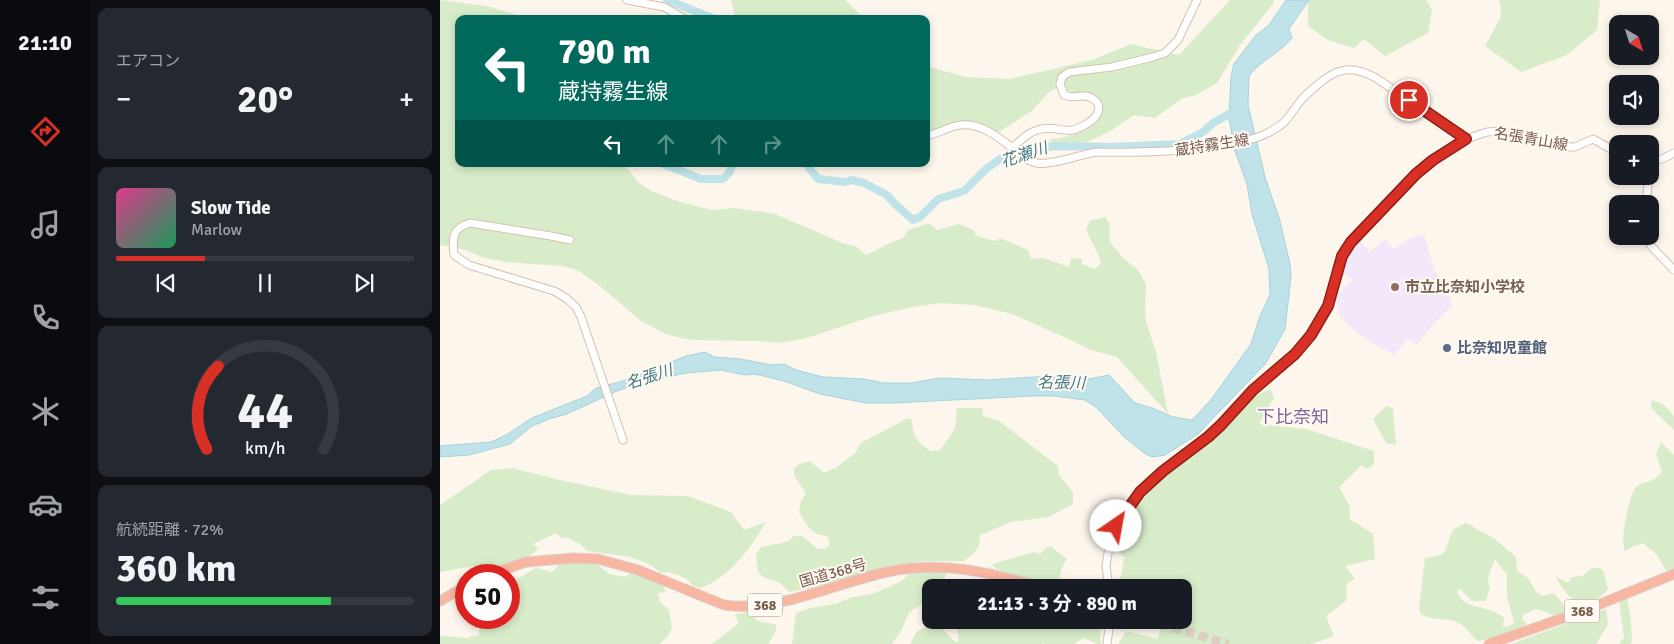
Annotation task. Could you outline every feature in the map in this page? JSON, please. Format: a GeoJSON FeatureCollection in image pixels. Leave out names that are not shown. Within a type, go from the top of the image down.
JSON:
{"type":"FeatureCollection","features":[{"type":"Feature","properties":{"kind":"highway","name":"国道368号"},"geometry":{"type":"LineString","coordinates":[[520,564],[574,558],[598,559],[638,570],[724,606],[739,608],[754,607],[809,595],[888,572],[935,567],[972,570],[1008,579]]}},
{"type":"Feature","properties":{"kind":"highway","name":"368"},"geometry":{"type":"LineString","coordinates":[[1488,644],[1583,611],[1674,574]]}},
{"type":"Feature","properties":{"kind":"highway"},"geometry":{"type":"LineString","coordinates":[[440,601],[455,592]]}},
{"type":"Feature","properties":{"kind":"main road"},"geometry":{"type":"LineString","coordinates":[[627,0],[664,7],[678,15]]}},
{"type":"Feature","properties":{"kind":"main road"},"geometry":{"type":"LineString","coordinates":[[1012,148],[1035,130],[1047,128],[1065,131],[1074,130],[1096,117],[1099,110],[1095,99],[1087,96],[1072,98],[1066,96],[1060,89],[1062,77],[1069,72],[1112,67],[1165,53],[1178,40],[1198,0]]}},
{"type":"Feature","properties":{"kind":"main road","name":"蔵持霧生線"},"geometry":{"type":"LineString","coordinates":[[930,135],[957,125],[968,125],[984,129],[999,136],[1026,160],[1044,164],[1084,153],[1177,152],[1229,144],[1258,137],[1275,130],[1289,119],[1300,101],[1328,76],[1339,70],[1351,70],[1365,72],[1376,78],[1466,139]]}},
{"type":"Feature","properties":{"kind":"main road","name":"名張青山線"},"geometry":{"type":"LineString","coordinates":[[1108,579],[1107,550],[1116,526],[1131,502],[1163,471],[1208,437],[1253,390],[1295,354],[1311,335],[1328,306],[1342,256],[1351,242],[1416,174],[1433,160],[1466,139],[1487,132],[1501,131],[1566,147],[1575,147],[1593,138],[1609,148]]}},
{"type":"Feature","properties":{"kind":"main road"},"geometry":{"type":"LineString","coordinates":[[1659,160],[1674,153]]}},
{"type":"Feature","properties":{"kind":"main road"},"geometry":{"type":"LineString","coordinates":[[570,240],[470,223],[463,225],[457,230],[452,239],[454,255],[469,265],[541,286],[566,298],[576,307],[622,440]]}},
{"type":"Feature","properties":{"kind":"main road"},"geometry":{"type":"LineString","coordinates":[[1650,245],[1674,270]]}},
{"type":"Feature","properties":{"kind":"main road"},"geometry":{"type":"LineString","coordinates":[[1107,644],[1109,629]]}},
{"type":"Feature","properties":{"kind":"shaded area","name":"市立比奈知小学校"},"geometry":{"type":"Polygon","coordinates":[[[1424,234],[1434,269],[1450,298],[1452,306],[1430,328],[1417,345],[1407,339],[1395,355],[1370,342],[1340,317],[1337,303],[1338,294],[1353,279],[1339,272],[1345,257],[1358,237],[1369,252],[1386,239],[1393,249],[1411,238],[1424,234]]]}},
{"type":"Feature","properties":{"kind":"green space"},"geometry":{"type":"Polygon","coordinates":[[[440,0],[486,6],[518,15],[455,15],[455,167],[626,167],[640,184],[654,192],[680,202],[712,210],[735,208],[775,214],[845,244],[855,246],[866,255],[903,238],[908,230],[929,223],[937,230],[959,224],[974,230],[976,236],[996,241],[1000,238],[1028,250],[1031,259],[1043,258],[1069,267],[1071,258],[1082,259],[1082,264],[1095,269],[1101,263],[1086,229],[1090,221],[1105,217],[1110,224],[1110,242],[1123,258],[1138,270],[1146,284],[1145,318],[1156,352],[1168,414],[1117,357],[1091,350],[1012,314],[974,305],[940,303],[908,308],[873,316],[804,339],[778,343],[693,340],[668,335],[641,321],[600,286],[579,271],[564,266],[506,262],[485,258],[462,249],[440,245],[440,0]]]}},
{"type":"Feature","properties":{"kind":"green space"},"geometry":{"type":"Polygon","coordinates":[[[731,0],[845,0],[861,15],[735,15],[731,0]]]}},
{"type":"Feature","properties":{"kind":"green space"},"geometry":{"type":"Polygon","coordinates":[[[1230,0],[1274,0],[1273,4],[1240,45],[1217,83],[1196,95],[1181,99],[1155,118],[1134,115],[1109,132],[1082,144],[1054,144],[1048,139],[1064,137],[1083,130],[1098,119],[1101,112],[1100,102],[1096,96],[1091,93],[1067,93],[1066,85],[1050,91],[1033,110],[999,132],[973,123],[930,133],[930,67],[966,77],[1010,79],[1092,60],[1131,44],[1179,55],[1230,0]]]}},
{"type":"Feature","properties":{"kind":"green space"},"geometry":{"type":"Polygon","coordinates":[[[1308,0],[1426,0],[1432,10],[1428,33],[1385,56],[1364,39],[1354,48],[1328,40],[1308,26],[1308,0]]]}},
{"type":"Feature","properties":{"kind":"green space"},"geometry":{"type":"Polygon","coordinates":[[[1497,0],[1600,0],[1597,30],[1567,55],[1521,72],[1485,46],[1501,17],[1500,2],[1497,0]]]}},
{"type":"Feature","properties":{"kind":"green space"},"geometry":{"type":"Polygon","coordinates":[[[1271,390],[1274,398],[1259,424],[1306,429],[1374,451],[1374,464],[1367,469],[1362,465],[1339,487],[1349,505],[1350,519],[1373,534],[1375,559],[1345,566],[1355,579],[1346,584],[1347,600],[1326,616],[1334,636],[1311,644],[1118,644],[1126,631],[1158,639],[1160,629],[1192,629],[1192,579],[1120,579],[1124,558],[1113,544],[1126,515],[1136,500],[1147,489],[1209,442],[1253,398],[1271,390]]]}},
{"type":"Feature","properties":{"kind":"green space"},"geometry":{"type":"Polygon","coordinates":[[[1652,400],[1664,405],[1674,416],[1674,430],[1651,408],[1652,400]]]}},
{"type":"Feature","properties":{"kind":"green space"},"geometry":{"type":"Polygon","coordinates":[[[1386,406],[1393,408],[1396,445],[1386,443],[1373,419],[1386,406]]]}},
{"type":"Feature","properties":{"kind":"green space"},"geometry":{"type":"Polygon","coordinates":[[[957,408],[982,408],[983,416],[999,421],[1058,466],[1059,475],[1073,492],[1073,504],[1049,517],[1011,522],[980,535],[979,546],[964,561],[923,561],[888,566],[807,589],[789,592],[780,583],[763,577],[758,572],[756,555],[761,547],[787,542],[794,536],[802,536],[818,549],[825,549],[830,544],[827,536],[813,531],[799,512],[801,501],[806,494],[794,475],[794,468],[810,461],[824,473],[837,467],[855,453],[861,443],[908,418],[912,420],[913,430],[919,442],[931,451],[940,450],[955,429],[957,408]]]}},
{"type":"Feature","properties":{"kind":"green space"},"geometry":{"type":"Polygon","coordinates":[[[1661,442],[1674,455],[1674,569],[1667,572],[1656,554],[1643,543],[1625,551],[1623,546],[1626,519],[1633,492],[1636,487],[1652,480],[1662,472],[1656,454],[1661,442]]]}},
{"type":"Feature","properties":{"kind":"green space"},"geometry":{"type":"Polygon","coordinates":[[[512,468],[631,495],[688,496],[731,512],[744,530],[766,522],[746,552],[729,570],[720,578],[700,588],[693,586],[688,580],[678,575],[669,572],[661,573],[649,564],[630,557],[587,551],[580,544],[568,538],[562,538],[556,533],[533,544],[538,549],[526,558],[503,564],[455,564],[455,569],[440,572],[440,505],[491,470],[512,468]]]}},
{"type":"Feature","properties":{"kind":"green space"},"geometry":{"type":"Polygon","coordinates":[[[1466,523],[1495,539],[1516,557],[1517,571],[1528,578],[1536,592],[1542,596],[1554,593],[1569,611],[1554,617],[1549,613],[1536,609],[1523,615],[1522,619],[1527,624],[1500,636],[1478,641],[1457,622],[1422,615],[1419,609],[1425,558],[1444,553],[1454,529],[1466,523]],[[1495,559],[1488,581],[1490,587],[1486,601],[1472,601],[1460,589],[1457,591],[1464,601],[1492,611],[1504,618],[1503,628],[1514,623],[1507,596],[1507,575],[1495,559]]]}},
{"type":"Feature","properties":{"kind":"green space"},"geometry":{"type":"Polygon","coordinates":[[[1047,547],[1051,547],[1067,559],[1059,579],[1031,579],[996,569],[992,564],[1035,552],[1040,554],[1047,547]]]}},
{"type":"Feature","properties":{"kind":"green space"},"geometry":{"type":"Polygon","coordinates":[[[573,560],[597,564],[609,574],[625,577],[633,572],[663,585],[666,592],[658,593],[660,602],[669,610],[672,628],[668,636],[659,644],[440,644],[440,636],[466,638],[479,635],[479,629],[520,629],[520,577],[536,568],[552,572],[561,563],[573,560]]]}},
{"type":"Feature","properties":{"kind":"green space"},"geometry":{"type":"Polygon","coordinates":[[[1592,568],[1603,570],[1608,590],[1600,597],[1591,601],[1579,602],[1569,596],[1555,576],[1568,583],[1572,577],[1582,576],[1592,568]]]}},
{"type":"Feature","properties":{"kind":"green space"},"geometry":{"type":"Polygon","coordinates":[[[928,571],[947,573],[944,579],[922,579],[922,604],[909,613],[900,633],[891,644],[792,644],[796,613],[875,593],[900,582],[909,574],[928,571]]]}},
{"type":"Feature","properties":{"kind":"green space"},"geometry":{"type":"Polygon","coordinates":[[[1627,597],[1632,641],[1630,644],[1619,644],[1624,637],[1619,600],[1627,597]]]}},
{"type":"Feature","properties":{"kind":"green space"},"geometry":{"type":"Polygon","coordinates":[[[1606,609],[1608,624],[1596,644],[1511,644],[1606,609]]]}},
{"type":"Feature","properties":{"kind":"green space"},"geometry":{"type":"Polygon","coordinates":[[[747,612],[759,621],[776,625],[776,631],[768,644],[712,644],[738,624],[738,620],[734,615],[747,612]]]}},
{"type":"Feature","properties":{"kind":"green space"},"geometry":{"type":"Polygon","coordinates":[[[922,629],[943,629],[955,642],[959,642],[957,629],[1100,629],[1101,644],[1083,638],[1074,644],[910,644],[917,631],[922,629]]]}},
{"type":"Feature","properties":{"kind":"water","name":"名張川"},"geometry":{"type":"Polygon","coordinates":[[[1286,0],[1309,0],[1289,29],[1292,38],[1259,65],[1249,76],[1248,105],[1265,177],[1280,221],[1290,264],[1291,276],[1285,329],[1266,363],[1198,434],[1165,455],[1152,457],[1144,453],[1124,437],[1097,408],[1085,400],[1054,396],[1033,396],[866,403],[820,394],[784,381],[755,374],[745,375],[721,370],[686,373],[640,383],[617,391],[567,414],[532,426],[510,444],[469,455],[440,457],[440,446],[491,442],[506,435],[532,418],[587,396],[596,388],[623,381],[686,356],[705,352],[714,357],[741,359],[771,365],[784,364],[796,370],[823,377],[864,379],[884,383],[911,383],[939,378],[988,380],[1049,376],[1089,379],[1109,375],[1135,403],[1173,417],[1192,420],[1210,401],[1251,344],[1260,316],[1270,295],[1269,269],[1252,214],[1247,184],[1235,151],[1229,119],[1231,76],[1234,64],[1255,36],[1269,25],[1286,0]]]}},
{"type":"Feature","properties":{"kind":"waterway","name":"花瀬川"},"geometry":{"type":"LineString","coordinates":[[667,0],[705,15]]}},
{"type":"Feature","properties":{"kind":"waterway","name":"花瀬川"},"geometry":{"type":"LineString","coordinates":[[808,167],[818,179],[845,182],[851,180],[864,183],[887,195],[913,220],[920,217],[938,199],[964,191],[986,169],[1000,159],[1053,146],[1112,147],[1180,144],[1203,132],[1213,123],[1238,109]]}},
{"type":"Feature","properties":{"kind":"waterway","name":"花瀬川"},"geometry":{"type":"LineString","coordinates":[[671,167],[701,179],[723,179],[732,167]]}},
{"type":"Feature","properties":{"kind":"tunnel"},"geometry":{"type":"LineString","coordinates":[[1178,629],[1229,644]]}},
{"type":"Feature","properties":{"kind":"place","name":"市立比奈知小学校"},"geometry":{"type":"Point","coordinates":[1395,287]}},
{"type":"Feature","properties":{"kind":"place","name":"比奈知児童館"},"geometry":{"type":"Point","coordinates":[1447,348]}},
{"type":"Feature","properties":{"kind":"district","name":"下比奈知"},"geometry":{"type":"Point","coordinates":[1293,417]}},
{"type":"Feature","properties":{"kind":"route"},"geometry":{"type":"LineString","coordinates":[[1116,526],[1131,502],[1140,492],[1185,453],[1208,437],[1253,390],[1295,354],[1311,335],[1328,306],[1342,256],[1351,242],[1416,174],[1433,160],[1466,139],[1409,100]]}}]}
